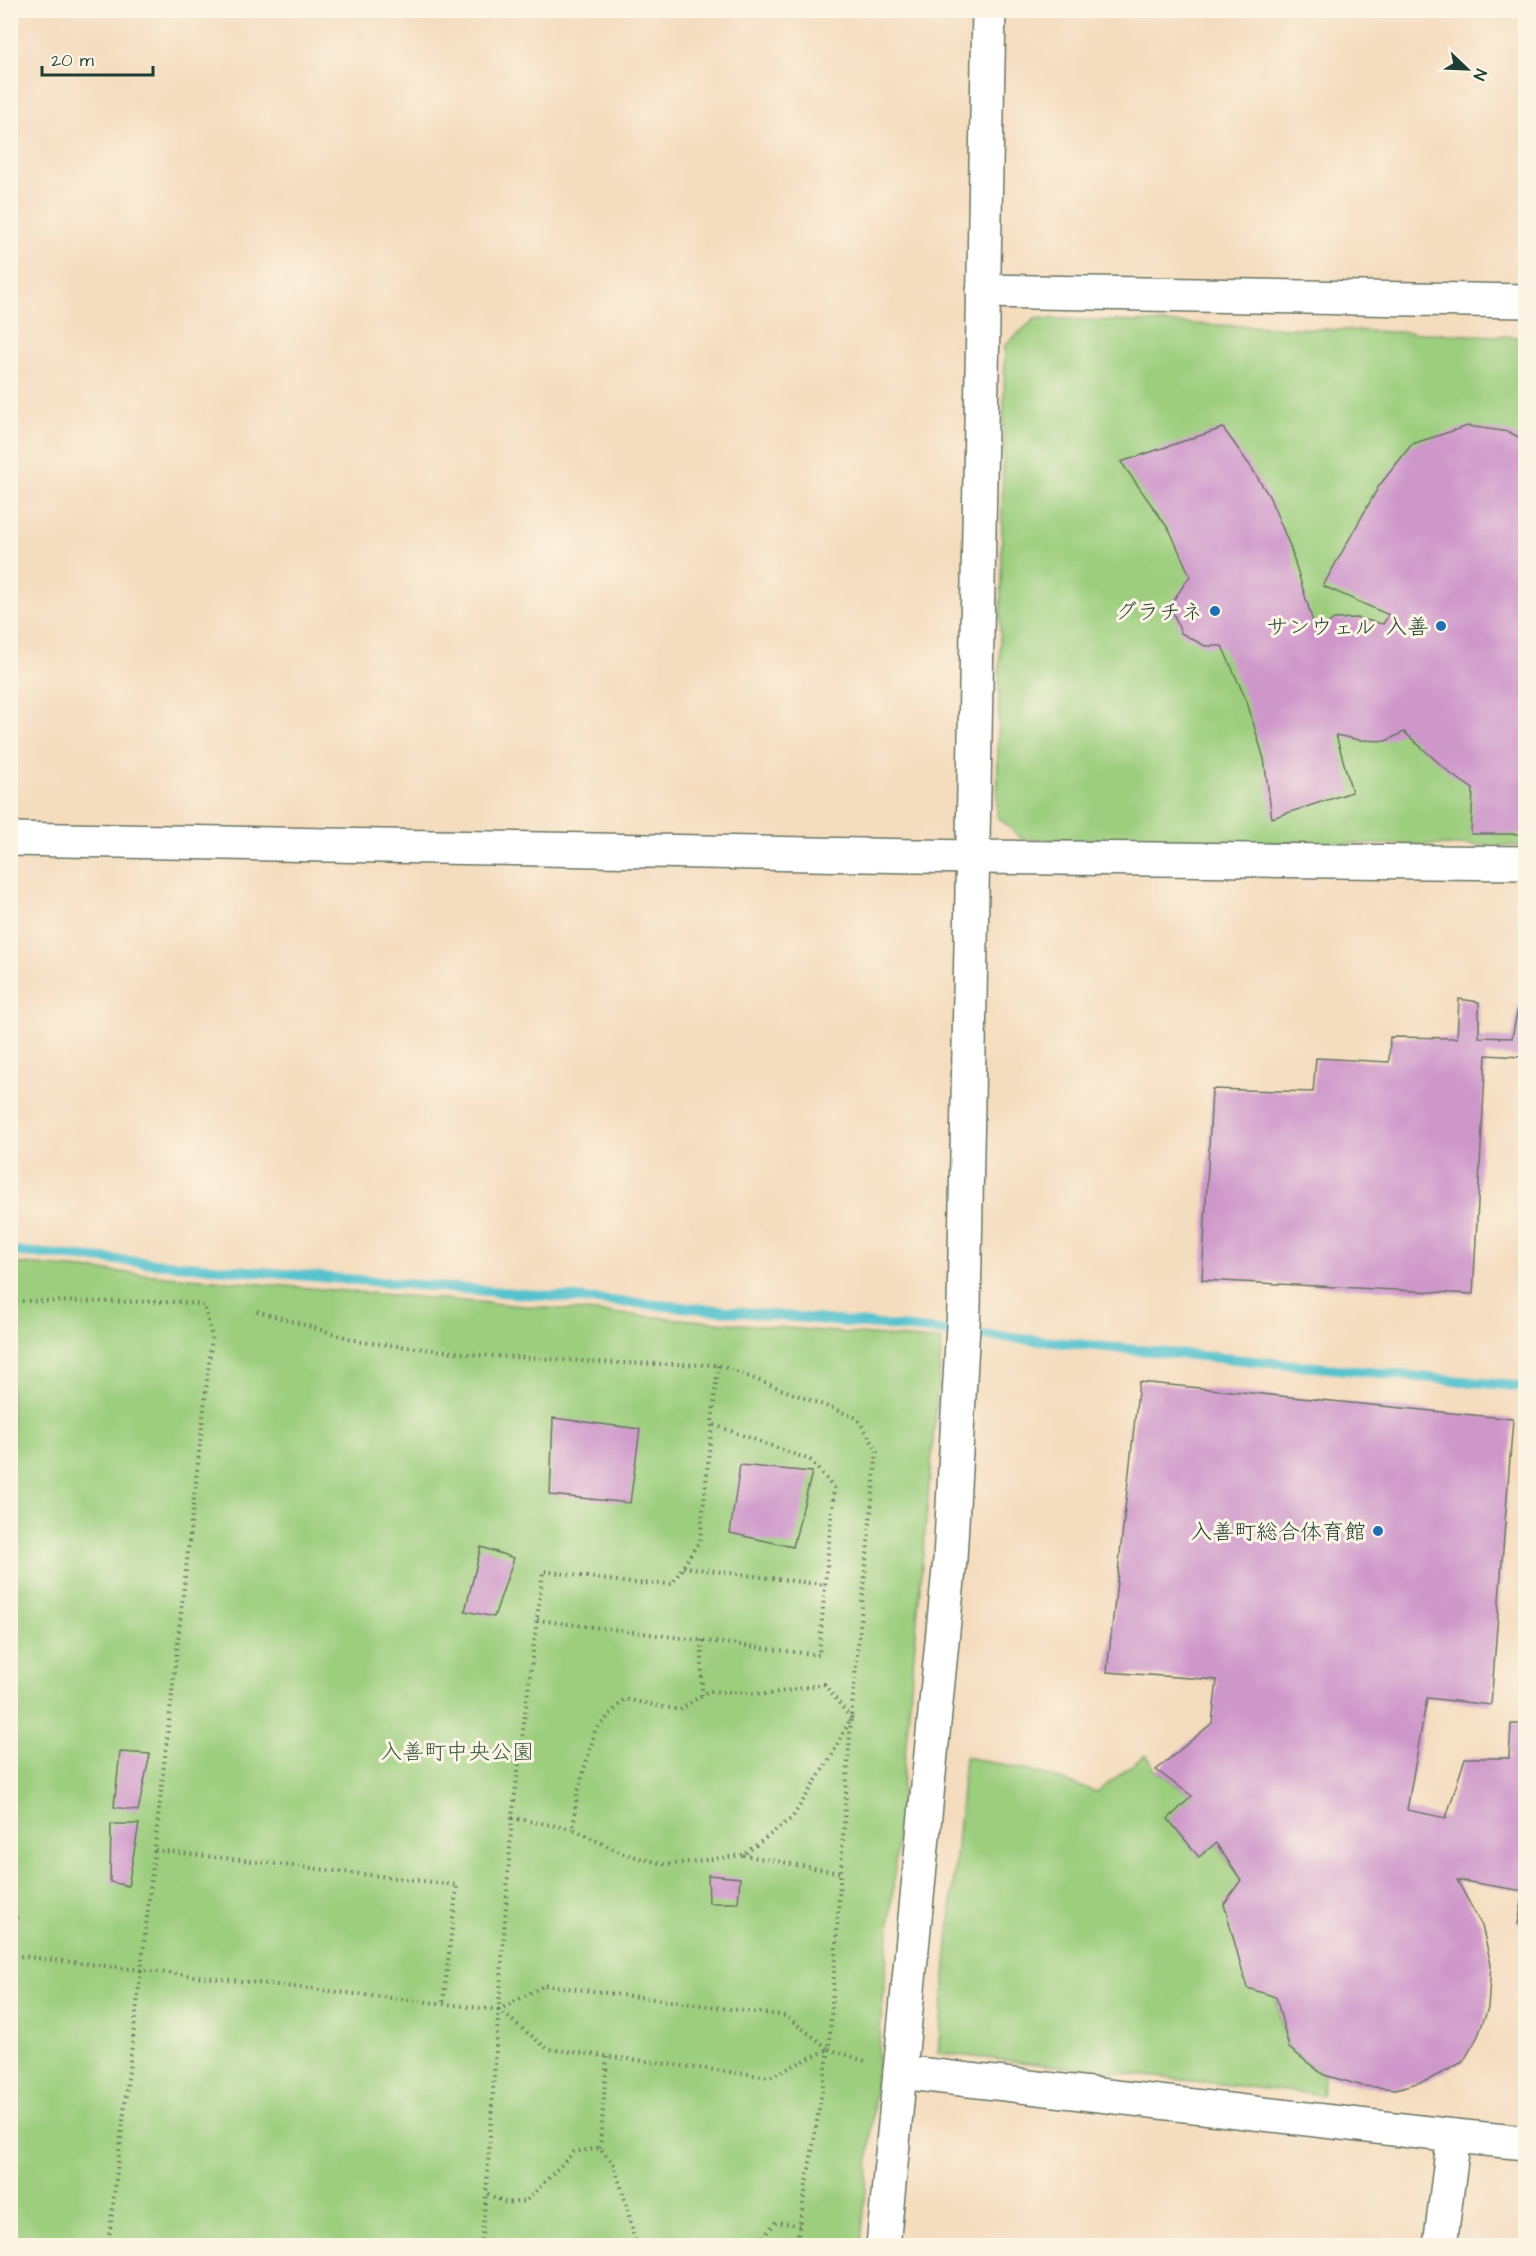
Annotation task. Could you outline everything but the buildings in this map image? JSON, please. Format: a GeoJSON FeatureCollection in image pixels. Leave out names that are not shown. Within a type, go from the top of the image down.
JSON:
{"type":"FeatureCollection","features":[{"type":"Feature","properties":{"kind":"street"},"geometry":{"type":"LineString","coordinates":[[883,2246],[951,1536],[964,1307],[989,10]]}},
{"type":"Feature","properties":{"kind":"street"},"geometry":{"type":"LineString","coordinates":[[983,291],[1526,301]]}},
{"type":"Feature","properties":{"kind":"street"},"geometry":{"type":"LineString","coordinates":[[10,838],[972,857],[1526,863]]}},
{"type":"Feature","properties":{"kind":"street"},"geometry":{"type":"LineString","coordinates":[[900,2072],[1526,2144]]}},
{"type":"Feature","properties":{"kind":"street"},"geometry":{"type":"LineString","coordinates":[[1440,2246],[1454,2136]]}},
{"type":"Feature","properties":{"kind":"path"},"geometry":{"type":"LineString","coordinates":[[10,1301],[178,1302],[204,1305],[212,1337],[108,2246]]}},
{"type":"Feature","properties":{"kind":"path"},"geometry":{"type":"LineString","coordinates":[[257,1311],[362,1342],[480,1355],[718,1365],[857,1418],[877,1450],[851,1718],[829,2049],[796,2246]]}},
{"type":"Feature","properties":{"kind":"path"},"geometry":{"type":"LineString","coordinates":[[481,2246],[512,1818],[543,1571],[632,1583],[672,1584],[700,1540],[718,1365]]}},
{"type":"Feature","properties":{"kind":"path"},"geometry":{"type":"LineString","coordinates":[[537,1620],[819,1655],[834,1488],[810,1460],[712,1424]]}},
{"type":"Feature","properties":{"kind":"path"},"geometry":{"type":"LineString","coordinates":[[683,1567],[825,1586]]}},
{"type":"Feature","properties":{"kind":"path"},"geometry":{"type":"LineString","coordinates":[[702,1640],[702,1695]]}},
{"type":"Feature","properties":{"kind":"path"},"geometry":{"type":"LineString","coordinates":[[573,1829],[577,1795],[595,1731],[624,1699],[680,1710],[708,1691],[768,1694],[824,1684],[851,1718]]}},
{"type":"Feature","properties":{"kind":"path"},"geometry":{"type":"LineString","coordinates":[[743,1855],[792,1818],[831,1757],[851,1718]]}},
{"type":"Feature","properties":{"kind":"path"},"geometry":{"type":"LineString","coordinates":[[512,1818],[573,1829],[621,1852],[666,1865],[743,1855],[841,1873]]}},
{"type":"Feature","properties":{"kind":"path"},"geometry":{"type":"LineString","coordinates":[[155,1850],[457,1885],[442,2004]]}},
{"type":"Feature","properties":{"kind":"path"},"geometry":{"type":"LineString","coordinates":[[10,1955],[499,2010],[548,2049],[770,2078],[829,2049]]}},
{"type":"Feature","properties":{"kind":"path"},"geometry":{"type":"LineString","coordinates":[[499,2010],[545,1985],[786,2016],[829,2049],[900,2072]]}},
{"type":"Feature","properties":{"kind":"path"},"geometry":{"type":"LineString","coordinates":[[607,2057],[600,2148],[614,2165],[626,2202],[636,2246]]}},
{"type":"Feature","properties":{"kind":"path"},"geometry":{"type":"LineString","coordinates":[[486,2193],[506,2203],[526,2200],[574,2152],[600,2148]]}},
{"type":"Feature","properties":{"kind":"path"},"geometry":{"type":"LineString","coordinates":[[755,2246],[776,2222],[799,2225]]}},
{"type":"Feature","properties":{"kind":"green space"},"geometry":{"type":"Polygon","coordinates":[[[1036,318],[1525,337],[1525,846],[1022,839],[997,816],[1005,345],[1036,318]]]}},
{"type":"Feature","properties":{"kind":"green space","name":"入善町中央公園"},"geometry":{"type":"Polygon","coordinates":[[[11,1263],[942,1341],[861,2245],[11,2245],[11,1263]]]}},
{"type":"Feature","properties":{"kind":"green space"},"geometry":{"type":"Polygon","coordinates":[[[1145,1755],[1156,1770],[1192,1796],[1169,1819],[1199,1857],[1216,1843],[1241,1880],[1289,2048],[1324,2075],[1322,2095],[938,2053],[965,1757],[1036,1772],[1097,1792],[1145,1755]]]}},
{"type":"Feature","properties":{"kind":"waterway"},"geometry":{"type":"LineString","coordinates":[[10,1251],[741,1312],[1526,1387]]}},
{"type":"Feature","properties":{"kind":"place","name":"グラチネ"},"geometry":{"type":"Point","coordinates":[1215,611]}},
{"type":"Feature","properties":{"kind":"place","name":"サンウェル 入善"},"geometry":{"type":"Point","coordinates":[1441,626]}},
{"type":"Feature","properties":{"kind":"place","name":"入善町総合体育館"},"geometry":{"type":"Point","coordinates":[1378,1531]}}]}
